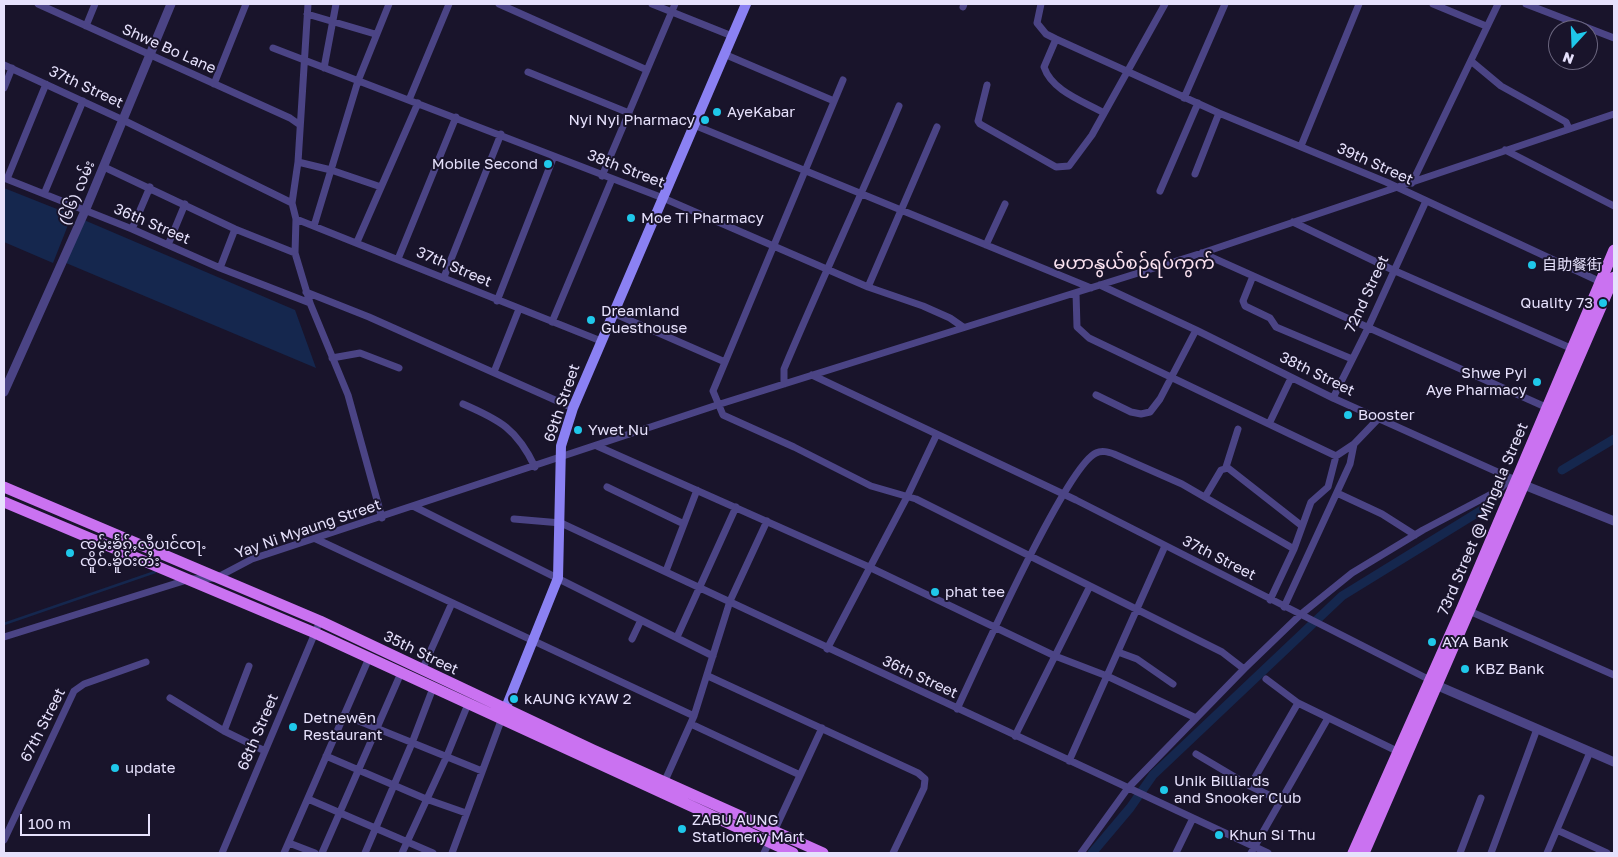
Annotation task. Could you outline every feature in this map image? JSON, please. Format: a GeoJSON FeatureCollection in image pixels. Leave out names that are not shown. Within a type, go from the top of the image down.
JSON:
{"type":"FeatureCollection","features":[{"type":"Feature","properties":{"kind":"main road","name":"69th Street"},"geometry":{"type":"LineString","coordinates":[[503,714],[558,578],[561,523],[561,446],[573,408],[746,4]]}},
{"type":"Feature","properties":{"kind":"main road","name":"73rd Street @ Mingala Street"},"geometry":{"type":"LineString","coordinates":[[1364,853],[1403,754],[1466,609],[1517,481],[1610,281],[1614,250]]}},
{"type":"Feature","properties":{"kind":"main road","name":"35th Street"},"geometry":{"type":"LineString","coordinates":[[4,487],[320,621],[422,670],[503,714],[662,787],[779,833],[823,853]]}},
{"type":"Feature","properties":{"kind":"main road","name":"35th Street"},"geometry":{"type":"LineString","coordinates":[[4,502],[315,633],[468,704],[503,714]]}},
{"type":"Feature","properties":{"kind":"main road"},"geometry":{"type":"LineString","coordinates":[[82,535],[88,522]]}},
{"type":"Feature","properties":{"kind":"main road","name":"73rd Street @ Mingala Street"},"geometry":{"type":"LineString","coordinates":[[1353,853],[1403,754]]}},
{"type":"Feature","properties":{"kind":"main road","name":"35th Street"},"geometry":{"type":"LineString","coordinates":[[662,787],[774,847],[793,853]]}},
{"type":"Feature","properties":{"kind":"street","name":"Shwe Bo Lane"},"geometry":{"type":"LineString","coordinates":[[38,4],[290,118],[300,125]]}},
{"type":"Feature","properties":{"kind":"street"},"geometry":{"type":"LineString","coordinates":[[86,26],[95,4]]}},
{"type":"Feature","properties":{"kind":"street","name":"(၆၆) လမ်း"},"geometry":{"type":"LineString","coordinates":[[4,392],[104,167],[171,4]]}},
{"type":"Feature","properties":{"kind":"street"},"geometry":{"type":"LineString","coordinates":[[214,84],[246,4]]}},
{"type":"Feature","properties":{"kind":"street"},"geometry":{"type":"LineString","coordinates":[[308,4],[306,61],[298,162],[292,203],[296,219],[295,253],[310,303],[348,395],[382,518]]}},
{"type":"Feature","properties":{"kind":"street"},"geometry":{"type":"LineString","coordinates":[[324,68],[336,4]]}},
{"type":"Feature","properties":{"kind":"street"},"geometry":{"type":"LineString","coordinates":[[314,226],[358,81],[375,34],[389,4]]}},
{"type":"Feature","properties":{"kind":"street"},"geometry":{"type":"LineString","coordinates":[[409,100],[449,4]]}},
{"type":"Feature","properties":{"kind":"street"},"geometry":{"type":"LineString","coordinates":[[499,4],[647,70]]}},
{"type":"Feature","properties":{"kind":"street"},"geometry":{"type":"LineString","coordinates":[[652,4],[732,36]]}},
{"type":"Feature","properties":{"kind":"street"},"geometry":{"type":"LineString","coordinates":[[602,176],[675,4]]}},
{"type":"Feature","properties":{"kind":"street","name":"39th Street"},"geometry":{"type":"LineString","coordinates":[[1041,4],[1037,23],[1046,34],[1056,39],[1219,114],[1300,146],[1610,281]]}},
{"type":"Feature","properties":{"kind":"street"},"geometry":{"type":"LineString","coordinates":[[987,85],[978,120],[980,124],[1056,167],[1063,168],[1069,166],[1092,135],[1165,4]]}},
{"type":"Feature","properties":{"kind":"street"},"geometry":{"type":"LineString","coordinates":[[1184,98],[1225,4]]}},
{"type":"Feature","properties":{"kind":"street"},"geometry":{"type":"LineString","coordinates":[[1300,146],[1359,4]]}},
{"type":"Feature","properties":{"kind":"street"},"geometry":{"type":"LineString","coordinates":[[1433,4],[1486,26]]}},
{"type":"Feature","properties":{"kind":"street"},"geometry":{"type":"LineString","coordinates":[[1412,183],[1498,4]]}},
{"type":"Feature","properties":{"kind":"street"},"geometry":{"type":"LineString","coordinates":[[1526,4],[1614,38]]}},
{"type":"Feature","properties":{"kind":"street"},"geometry":{"type":"LineString","coordinates":[[307,14],[375,34]]}},
{"type":"Feature","properties":{"kind":"street"},"geometry":{"type":"LineString","coordinates":[[1056,39],[1044,67],[1046,74],[1056,86],[1104,113]]}},
{"type":"Feature","properties":{"kind":"street","name":"38th Street"},"geometry":{"type":"LineString","coordinates":[[273,48],[501,134],[602,176],[663,198],[868,287],[923,306],[950,318],[963,327]]}},
{"type":"Feature","properties":{"kind":"street"},"geometry":{"type":"LineString","coordinates":[[724,54],[834,101]]}},
{"type":"Feature","properties":{"kind":"street"},"geometry":{"type":"LineString","coordinates":[[1471,61],[1501,86],[1566,122],[1569,129]]}},
{"type":"Feature","properties":{"kind":"street","name":"37th Street"},"geometry":{"type":"LineString","coordinates":[[4,64],[124,120],[292,203]]}},
{"type":"Feature","properties":{"kind":"street"},"geometry":{"type":"LineString","coordinates":[[4,88],[12,68]]}},
{"type":"Feature","properties":{"kind":"street"},"geometry":{"type":"LineString","coordinates":[[528,72],[629,113]]}},
{"type":"Feature","properties":{"kind":"street"},"geometry":{"type":"LineString","coordinates":[[844,80],[713,391],[722,415],[794,447],[871,486],[916,499],[1222,652],[1244,668]]}},
{"type":"Feature","properties":{"kind":"street"},"geometry":{"type":"LineString","coordinates":[[5,179],[46,84]]}},
{"type":"Feature","properties":{"kind":"street"},"geometry":{"type":"LineString","coordinates":[[44,194],[83,101]]}},
{"type":"Feature","properties":{"kind":"street"},"geometry":{"type":"LineString","coordinates":[[357,242],[418,104]]}},
{"type":"Feature","properties":{"kind":"street"},"geometry":{"type":"LineString","coordinates":[[1160,191],[1198,104]]}},
{"type":"Feature","properties":{"kind":"street"},"geometry":{"type":"LineString","coordinates":[[784,384],[784,369],[827,268],[863,194],[899,106]]}},
{"type":"Feature","properties":{"kind":"street"},"geometry":{"type":"LineString","coordinates":[[1195,174],[1219,114]]}},
{"type":"Feature","properties":{"kind":"street","name":"Yay Ni Myaung Street"},"geometry":{"type":"LineString","coordinates":[[4,638],[190,579],[216,578],[252,560],[316,538],[382,518],[717,405],[1202,253],[1614,114]]}},
{"type":"Feature","properties":{"kind":"street"},"geometry":{"type":"LineString","coordinates":[[398,259],[456,117]]}},
{"type":"Feature","properties":{"kind":"street"},"geometry":{"type":"LineString","coordinates":[[694,125],[1091,288]]}},
{"type":"Feature","properties":{"kind":"street"},"geometry":{"type":"LineString","coordinates":[[868,287],[903,211],[937,128]]}},
{"type":"Feature","properties":{"kind":"street"},"geometry":{"type":"LineString","coordinates":[[444,277],[501,134]]}},
{"type":"Feature","properties":{"kind":"street"},"geometry":{"type":"LineString","coordinates":[[1505,150],[1614,206]]}},
{"type":"Feature","properties":{"kind":"street"},"geometry":{"type":"LineString","coordinates":[[497,301],[554,156]]}},
{"type":"Feature","properties":{"kind":"street"},"geometry":{"type":"LineString","coordinates":[[298,162],[331,170],[381,187]]}},
{"type":"Feature","properties":{"kind":"street"},"geometry":{"type":"LineString","coordinates":[[104,167],[150,187],[235,229],[295,253]]}},
{"type":"Feature","properties":{"kind":"street","name":"36th Street"},"geometry":{"type":"LineString","coordinates":[[5,179],[168,244],[288,296],[310,303]]}},
{"type":"Feature","properties":{"kind":"street"},"geometry":{"type":"LineString","coordinates":[[552,322],[612,179]]}},
{"type":"Feature","properties":{"kind":"street"},"geometry":{"type":"LineString","coordinates":[[132,230],[150,187]]}},
{"type":"Feature","properties":{"kind":"street","name":"72nd Street"},"geometry":{"type":"LineString","coordinates":[[1333,398],[1368,328],[1426,201]]}},
{"type":"Feature","properties":{"kind":"street"},"geometry":{"type":"LineString","coordinates":[[168,244],[185,204]]}},
{"type":"Feature","properties":{"kind":"street"},"geometry":{"type":"LineString","coordinates":[[986,245],[1005,204]]}},
{"type":"Feature","properties":{"kind":"street","name":"37th Street"},"geometry":{"type":"LineString","coordinates":[[296,219],[601,341]]}},
{"type":"Feature","properties":{"kind":"street"},"geometry":{"type":"LineString","coordinates":[[1293,222],[1394,270],[1578,351]]}},
{"type":"Feature","properties":{"kind":"street"},"geometry":{"type":"LineString","coordinates":[[220,268],[235,229]]}},
{"type":"Feature","properties":{"kind":"street"},"geometry":{"type":"LineString","coordinates":[[1202,253],[1551,410]]}},
{"type":"Feature","properties":{"kind":"street"},"geometry":{"type":"LineString","coordinates":[[1253,276],[1243,301],[1245,306],[1270,318],[1276,327],[1352,359]]}},
{"type":"Feature","properties":{"kind":"street","name":"38th Street"},"geometry":{"type":"LineString","coordinates":[[1100,286],[1196,330],[1333,398],[1517,481]]}},
{"type":"Feature","properties":{"kind":"street"},"geometry":{"type":"LineString","coordinates":[[306,292],[369,316],[573,408]]}},
{"type":"Feature","properties":{"kind":"street"},"geometry":{"type":"LineString","coordinates":[[1076,293],[1077,327],[1089,338],[1336,456]]}},
{"type":"Feature","properties":{"kind":"street"},"geometry":{"type":"LineString","coordinates":[[494,372],[519,309]]}},
{"type":"Feature","properties":{"kind":"street"},"geometry":{"type":"LineString","coordinates":[[613,312],[726,362]]}},
{"type":"Feature","properties":{"kind":"street"},"geometry":{"type":"LineString","coordinates":[[1096,395],[1141,414],[1150,412],[1172,378],[1196,330]]}},
{"type":"Feature","properties":{"kind":"street"},"geometry":{"type":"LineString","coordinates":[[332,358],[360,353],[398,368]]}},
{"type":"Feature","properties":{"kind":"street","name":"37th Street"},"geometry":{"type":"LineString","coordinates":[[812,376],[936,436],[1076,500],[1433,682],[1614,762]]}},
{"type":"Feature","properties":{"kind":"street"},"geometry":{"type":"LineString","coordinates":[[1269,424],[1291,378]]}},
{"type":"Feature","properties":{"kind":"street"},"geometry":{"type":"LineString","coordinates":[[463,404],[489,415],[509,429],[524,445],[535,467]]}},
{"type":"Feature","properties":{"kind":"street"},"geometry":{"type":"LineString","coordinates":[[1270,600],[1294,548],[1311,502],[1328,487],[1336,456],[1354,444],[1380,418]]}},
{"type":"Feature","properties":{"kind":"street"},"geometry":{"type":"LineString","coordinates":[[1205,497],[1221,470],[1226,467],[1238,428]]}},
{"type":"Feature","properties":{"kind":"street"},"geometry":{"type":"LineString","coordinates":[[827,649],[907,497],[936,436]]}},
{"type":"Feature","properties":{"kind":"street"},"geometry":{"type":"LineString","coordinates":[[1284,607],[1353,456],[1354,444]]}},
{"type":"Feature","properties":{"kind":"street"},"geometry":{"type":"LineString","coordinates":[[597,446],[869,567],[994,628],[1055,656],[1107,676],[1196,718]]}},
{"type":"Feature","properties":{"kind":"street"},"geometry":{"type":"LineString","coordinates":[[958,709],[994,628],[1062,495],[1085,462],[1095,453],[1103,451],[1156,472],[1205,497],[1251,526],[1294,548]]}},
{"type":"Feature","properties":{"kind":"street"},"geometry":{"type":"LineString","coordinates":[[1226,467],[1302,526]]}},
{"type":"Feature","properties":{"kind":"street"},"geometry":{"type":"LineString","coordinates":[[1081,853],[1128,788],[1244,668],[1352,573],[1415,535],[1517,481],[1614,521]]}},
{"type":"Feature","properties":{"kind":"street"},"geometry":{"type":"LineString","coordinates":[[607,487],[684,524]]}},
{"type":"Feature","properties":{"kind":"street"},"geometry":{"type":"LineString","coordinates":[[666,570],[697,490]]}},
{"type":"Feature","properties":{"kind":"street"},"geometry":{"type":"LineString","coordinates":[[1337,493],[1382,514],[1415,535]]}},
{"type":"Feature","properties":{"kind":"street"},"geometry":{"type":"LineString","coordinates":[[415,507],[714,656]]}},
{"type":"Feature","properties":{"kind":"street"},"geometry":{"type":"LineString","coordinates":[[677,638],[702,588],[736,507]]}},
{"type":"Feature","properties":{"kind":"street","name":"36th Street"},"geometry":{"type":"LineString","coordinates":[[514,519],[561,523],[666,570],[827,649],[1155,800],[1253,850],[1268,853]]}},
{"type":"Feature","properties":{"kind":"street"},"geometry":{"type":"LineString","coordinates":[[662,787],[693,720],[730,601],[767,521]]}},
{"type":"Feature","properties":{"kind":"street"},"geometry":{"type":"LineString","coordinates":[[316,538],[534,640],[800,775]]}},
{"type":"Feature","properties":{"kind":"street"},"geometry":{"type":"LineString","coordinates":[[1069,761],[1165,546]]}},
{"type":"Feature","properties":{"kind":"street"},"geometry":{"type":"LineString","coordinates":[[1015,736],[1090,586]]}},
{"type":"Feature","properties":{"kind":"street"},"geometry":{"type":"LineString","coordinates":[[422,670],[452,603]]}},
{"type":"Feature","properties":{"kind":"street"},"geometry":{"type":"LineString","coordinates":[[1466,609],[1614,675]]}},
{"type":"Feature","properties":{"kind":"street"},"geometry":{"type":"LineString","coordinates":[[632,639],[641,620]]}},
{"type":"Feature","properties":{"kind":"street","name":"68th Street"},"geometry":{"type":"LineString","coordinates":[[222,853],[320,621]]}},
{"type":"Feature","properties":{"kind":"street"},"geometry":{"type":"LineString","coordinates":[[1118,652],[1137,659],[1173,684]]}},
{"type":"Feature","properties":{"kind":"street"},"geometry":{"type":"LineString","coordinates":[[284,853],[370,658]]}},
{"type":"Feature","properties":{"kind":"street","name":"67th Street"},"geometry":{"type":"LineString","coordinates":[[4,840],[74,691],[84,684],[146,662]]}},
{"type":"Feature","properties":{"kind":"street"},"geometry":{"type":"LineString","coordinates":[[224,731],[249,666]]}},
{"type":"Feature","properties":{"kind":"street"},"geometry":{"type":"LineString","coordinates":[[322,853],[401,673]]}},
{"type":"Feature","properties":{"kind":"street"},"geometry":{"type":"LineString","coordinates":[[708,676],[918,773],[925,779],[924,788],[893,853]]}},
{"type":"Feature","properties":{"kind":"street"},"geometry":{"type":"LineString","coordinates":[[1266,678],[1298,703],[1403,754]]}},
{"type":"Feature","properties":{"kind":"street"},"geometry":{"type":"LineString","coordinates":[[364,853],[412,743],[433,688]]}},
{"type":"Feature","properties":{"kind":"street"},"geometry":{"type":"LineString","coordinates":[[170,698],[224,731],[265,752]]}},
{"type":"Feature","properties":{"kind":"street"},"geometry":{"type":"LineString","coordinates":[[1250,786],[1298,703]]}},
{"type":"Feature","properties":{"kind":"street"},"geometry":{"type":"LineString","coordinates":[[402,853],[446,758],[468,704]]}},
{"type":"Feature","properties":{"kind":"street","name":"69th Street"},"geometry":{"type":"LineString","coordinates":[[452,853],[503,714]]}},
{"type":"Feature","properties":{"kind":"street"},"geometry":{"type":"LineString","coordinates":[[344,715],[482,771]]}},
{"type":"Feature","properties":{"kind":"street"},"geometry":{"type":"LineString","coordinates":[[1253,850],[1328,718]]}},
{"type":"Feature","properties":{"kind":"street"},"geometry":{"type":"LineString","coordinates":[[764,853],[774,847],[800,775],[822,728]]}},
{"type":"Feature","properties":{"kind":"street"},"geometry":{"type":"LineString","coordinates":[[1491,853],[1537,729]]}},
{"type":"Feature","properties":{"kind":"street"},"geometry":{"type":"LineString","coordinates":[[1547,853],[1590,752]]}},
{"type":"Feature","properties":{"kind":"street"},"geometry":{"type":"LineString","coordinates":[[1196,754],[1250,786],[1281,801]]}},
{"type":"Feature","properties":{"kind":"street"},"geometry":{"type":"LineString","coordinates":[[326,756],[394,786],[466,813]]}},
{"type":"Feature","properties":{"kind":"street"},"geometry":{"type":"LineString","coordinates":[[1460,853],[1481,798]]}},
{"type":"Feature","properties":{"kind":"street"},"geometry":{"type":"LineString","coordinates":[[308,799],[433,853]]}},
{"type":"Feature","properties":{"kind":"street"},"geometry":{"type":"LineString","coordinates":[[1176,853],[1193,818]]}},
{"type":"Feature","properties":{"kind":"street"},"geometry":{"type":"LineString","coordinates":[[1557,830],[1607,853]]}},
{"type":"Feature","properties":{"kind":"street"},"geometry":{"type":"LineString","coordinates":[[289,842],[315,853]]}},
{"type":"Feature","properties":{"kind":"water"},"geometry":{"type":"Polygon","coordinates":[[[4,188],[72,215],[53,263],[4,242],[4,188]]]}},
{"type":"Feature","properties":{"kind":"water"},"geometry":{"type":"Polygon","coordinates":[[[84,220],[295,310],[316,368],[66,263],[84,220]]]}},
{"type":"Feature","properties":{"kind":"waterway"},"geometry":{"type":"LineString","coordinates":[[1562,470],[1614,439]]}},
{"type":"Feature","properties":{"kind":"waterway"},"geometry":{"type":"LineString","coordinates":[[1092,853],[1130,808],[1153,775],[1342,596],[1485,508]]}},
{"type":"Feature","properties":{"kind":"waterway"},"geometry":{"type":"LineString","coordinates":[[4,624],[155,572]]}},
{"type":"Feature","properties":{"kind":"place","name":"AyeKabar"},"geometry":{"type":"Point","coordinates":[717,112]}},
{"type":"Feature","properties":{"kind":"place","name":"Nyi Nyi Pharmacy"},"geometry":{"type":"Point","coordinates":[705,120]}},
{"type":"Feature","properties":{"kind":"place","name":"Mobile Second"},"geometry":{"type":"Point","coordinates":[548,164]}},
{"type":"Feature","properties":{"kind":"place","name":"Moe Ti Pharmacy"},"geometry":{"type":"Point","coordinates":[631,218]}},
{"type":"Feature","properties":{"kind":"place","name":"自助餐街"},"geometry":{"type":"Point","coordinates":[1532,265]}},
{"type":"Feature","properties":{"kind":"place","name":"Quality 73"},"geometry":{"type":"Point","coordinates":[1603,303]}},
{"type":"Feature","properties":{"kind":"place","name":"Dreamland Guesthouse"},"geometry":{"type":"Point","coordinates":[591,320]}},
{"type":"Feature","properties":{"kind":"place","name":"Shwe Pyi Aye Pharmacy"},"geometry":{"type":"Point","coordinates":[1537,382]}},
{"type":"Feature","properties":{"kind":"place","name":"Booster"},"geometry":{"type":"Point","coordinates":[1348,415]}},
{"type":"Feature","properties":{"kind":"place","name":"Ywet Nu"},"geometry":{"type":"Point","coordinates":[578,430]}},
{"type":"Feature","properties":{"kind":"place","name":"ၸုမ်းၶႅၵ်ႇလီပၢင်ၸႃႉ ၸိူဝ်ႉၶိူဝ်းတႆး"},"geometry":{"type":"Point","coordinates":[70,553]}},
{"type":"Feature","properties":{"kind":"place","name":"phat tee"},"geometry":{"type":"Point","coordinates":[935,592]}},
{"type":"Feature","properties":{"kind":"place","name":"AYA Bank"},"geometry":{"type":"Point","coordinates":[1432,642]}},
{"type":"Feature","properties":{"kind":"place","name":"KBZ Bank"},"geometry":{"type":"Point","coordinates":[1465,669]}},
{"type":"Feature","properties":{"kind":"place","name":"kAUNG kYAW 2"},"geometry":{"type":"Point","coordinates":[514,699]}},
{"type":"Feature","properties":{"kind":"place","name":"Detnewēn Restaurant"},"geometry":{"type":"Point","coordinates":[293,727]}},
{"type":"Feature","properties":{"kind":"place","name":"update"},"geometry":{"type":"Point","coordinates":[115,768]}},
{"type":"Feature","properties":{"kind":"place","name":"Unik Billiards and Snooker Club"},"geometry":{"type":"Point","coordinates":[1164,790]}},
{"type":"Feature","properties":{"kind":"place","name":"ZABU AUNG Stationery Mart"},"geometry":{"type":"Point","coordinates":[682,829]}},
{"type":"Feature","properties":{"kind":"place","name":"Khun Si Thu"},"geometry":{"type":"Point","coordinates":[1219,835]}},
{"type":"Feature","properties":{"kind":"district","name":"မဟာနွယ်စဉ်ရပ်ကွက်"},"geometry":{"type":"Point","coordinates":[1134,263]}}]}
